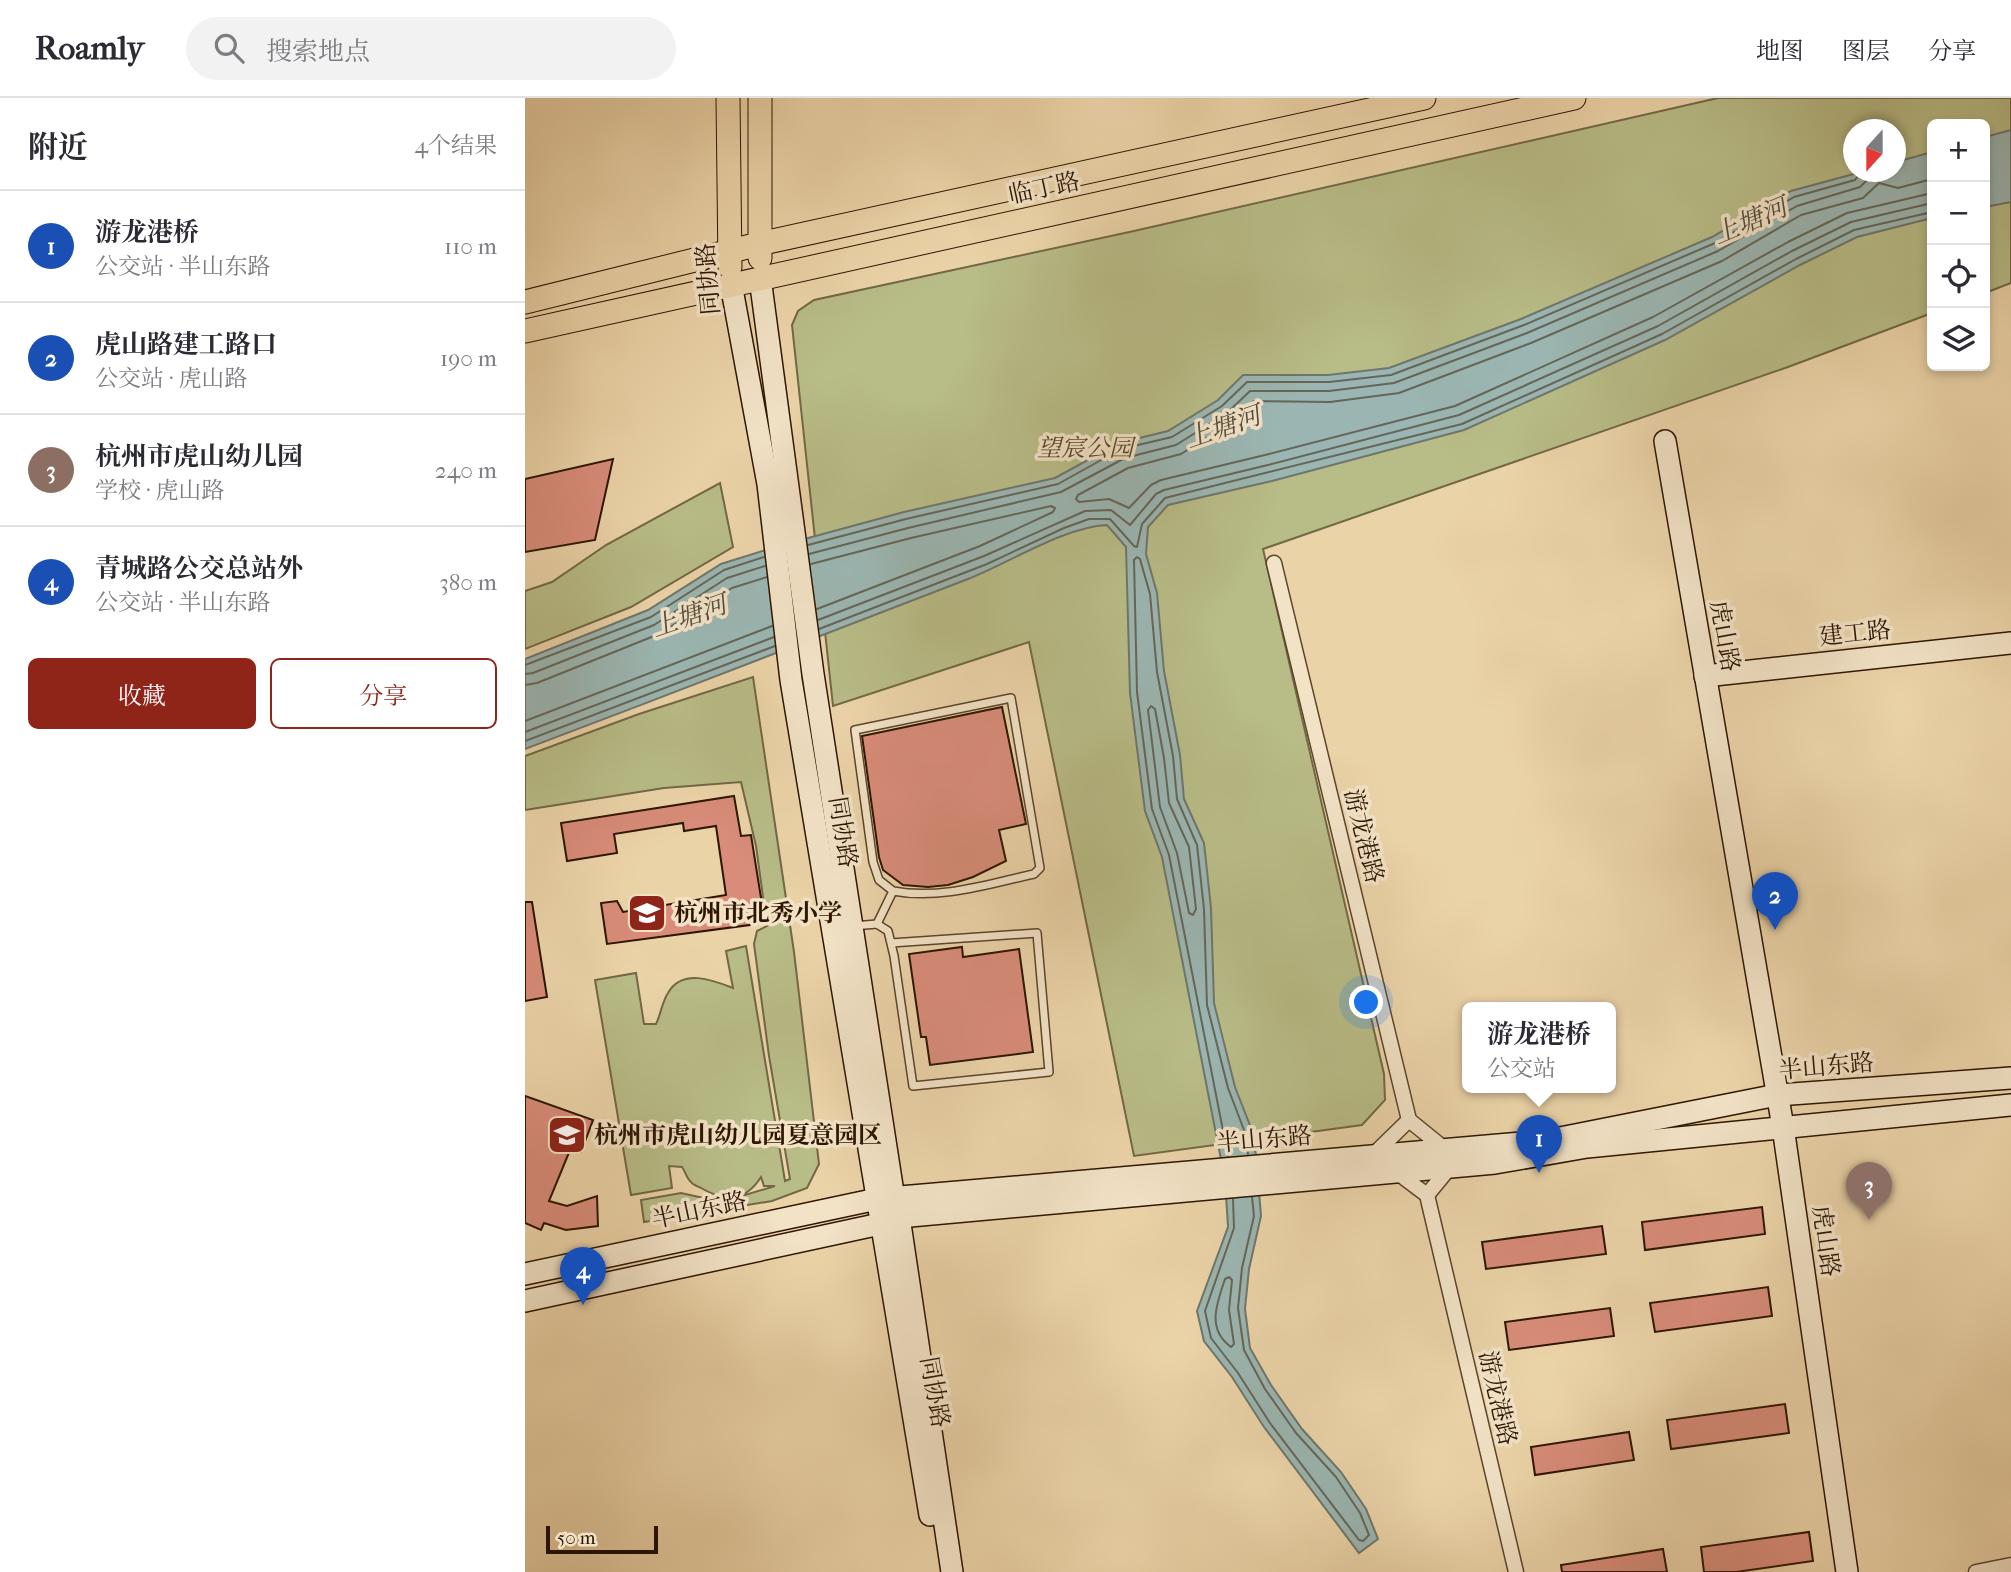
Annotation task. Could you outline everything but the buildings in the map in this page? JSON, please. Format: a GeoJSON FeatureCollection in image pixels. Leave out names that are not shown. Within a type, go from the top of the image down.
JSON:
{"type":"FeatureCollection","features":[{"type":"Feature","properties":{"kind":"main road","name":"同协路"},"geometry":{"type":"LineString","coordinates":[[728,98],[731,284],[777,484],[813,674],[851,926],[939,1572]]}},
{"type":"Feature","properties":{"kind":"main road","name":"同协路"},"geometry":{"type":"LineString","coordinates":[[760,98],[760,278],[791,680],[953,1572]]}},
{"type":"Feature","properties":{"kind":"main road","name":"临丁路"},"geometry":{"type":"LineString","coordinates":[[525,302],[759,244],[1424,98]]}},
{"type":"Feature","properties":{"kind":"main road","name":"临丁路"},"geometry":{"type":"LineString","coordinates":[[525,331],[1574,98]]}},
{"type":"Feature","properties":{"kind":"main road","name":"虎山路"},"geometry":{"type":"LineString","coordinates":[[1665,442],[1783,1127],[1847,1572]]}},
{"type":"Feature","properties":{"kind":"main road","name":"建工路"},"geometry":{"type":"LineString","coordinates":[[1705,676],[2011,643]]}},
{"type":"Feature","properties":{"kind":"main road","name":"半山东路"},"geometry":{"type":"LineString","coordinates":[[525,1273],[888,1210],[1263,1174],[1395,1171],[1448,1158],[1777,1095],[2011,1078]]}},
{"type":"Feature","properties":{"kind":"main road","name":"半山东路"},"geometry":{"type":"LineString","coordinates":[[1263,1174],[1371,1156],[1540,1157],[1587,1147],[2011,1105]]}},
{"type":"Feature","properties":{"kind":"main road","name":"半山东路"},"geometry":{"type":"LineString","coordinates":[[525,1301],[888,1210]]}},
{"type":"Feature","properties":{"kind":"street","name":"游龙港路"},"geometry":{"type":"LineString","coordinates":[[1274,564],[1409,1120]]}},
{"type":"Feature","properties":{"kind":"street"},"geometry":{"type":"LineString","coordinates":[[1371,1156],[1409,1120],[1448,1158],[1427,1195],[1395,1171]]}},
{"type":"Feature","properties":{"kind":"street","name":"游龙港路"},"geometry":{"type":"LineString","coordinates":[[1427,1195],[1516,1572]]}},
{"type":"Feature","properties":{"kind":"street"},"geometry":{"type":"LineString","coordinates":[[1976,1572],[2011,1565]]}},
{"type":"Feature","properties":{"kind":"lane"},"geometry":{"type":"LineString","coordinates":[[1011,698],[1040,868],[1034,874],[951,892],[914,895],[893,891],[879,880],[873,862],[855,730],[1011,698]]}},
{"type":"Feature","properties":{"kind":"lane"},"geometry":{"type":"LineString","coordinates":[[877,924],[893,891]]}},
{"type":"Feature","properties":{"kind":"lane"},"geometry":{"type":"LineString","coordinates":[[851,926],[877,924],[888,931],[913,1087],[1048,1072],[1037,933],[891,943]]}},
{"type":"Feature","properties":{"kind":"green space","name":"望宸公园"},"geometry":{"type":"Polygon","coordinates":[[[1718,98],[2011,98],[2011,283],[1990,291],[1990,119],[1927,119],[1927,315],[1788,367],[1263,549],[1384,1074],[1385,1100],[1362,1125],[1134,1156],[1029,642],[833,706],[792,325],[798,311],[814,300],[1134,231],[1718,98]]]}},
{"type":"Feature","properties":{"kind":"green space"},"geometry":{"type":"Polygon","coordinates":[[[720,483],[733,547],[631,607],[525,649],[525,591],[552,582],[606,545],[720,483]]]}},
{"type":"Feature","properties":{"kind":"green space"},"geometry":{"type":"Polygon","coordinates":[[[753,677],[794,952],[819,1164],[807,1188],[772,1201],[644,1222],[641,1200],[681,1193],[722,1202],[775,1186],[764,1186],[761,1177],[741,1195],[718,1196],[693,1184],[682,1167],[669,1166],[672,1188],[631,1195],[595,980],[636,973],[644,1024],[656,1024],[668,993],[681,981],[689,978],[707,979],[733,988],[726,951],[746,946],[785,1181],[790,1179],[769,1056],[754,944],[757,931],[767,926],[756,846],[741,782],[664,788],[525,810],[525,756],[639,714],[753,677]]]}},
{"type":"Feature","properties":{"kind":"water"},"geometry":{"type":"Polygon","coordinates":[[[2011,130],[2011,202],[1990,206],[1990,182],[1990,136],[2011,130]]]}},
{"type":"Feature","properties":{"kind":"water","name":"上塘河"},"geometry":{"type":"Polygon","coordinates":[[[1927,153],[1927,219],[1857,237],[1800,265],[1665,340],[1464,430],[1272,481],[1168,505],[1148,527],[1146,554],[1157,593],[1164,671],[1180,755],[1184,799],[1204,843],[1211,908],[1214,1003],[1235,1087],[1251,1128],[1256,1155],[1261,1216],[1249,1269],[1245,1309],[1250,1348],[1271,1385],[1302,1429],[1341,1472],[1366,1509],[1378,1539],[1359,1553],[1264,1427],[1232,1377],[1204,1341],[1197,1311],[1228,1227],[1225,1180],[1162,857],[1145,811],[1130,693],[1126,547],[1107,525],[1073,532],[968,579],[525,749],[525,659],[648,610],[721,564],[904,512],[1055,478],[1119,443],[1168,431],[1218,400],[1243,375],[1328,375],[1389,368],[1521,319],[1712,237],[1791,191],[1843,177],[1843,182],[1906,182],[1906,159],[1927,153]]]}},
{"type":"Feature","properties":{"kind":"place","name":"杭州市北秀小学"},"geometry":{"type":"Point","coordinates":[647,913]}},
{"type":"Feature","properties":{"kind":"place","name":"虎山路建工路口"},"geometry":{"type":"Point","coordinates":[1775,930]}},
{"type":"Feature","properties":{"kind":"place","name":"杭州市虎山幼儿园夏意园区"},"geometry":{"type":"Point","coordinates":[567,1135]}},
{"type":"Feature","properties":{"kind":"place","name":"游龙港桥"},"geometry":{"type":"Point","coordinates":[1539,1173]}},
{"type":"Feature","properties":{"kind":"place","name":"杭州市虎山幼儿园"},"geometry":{"type":"Point","coordinates":[1869,1220]}},
{"type":"Feature","properties":{"kind":"place","name":"青城路公交总站外"},"geometry":{"type":"Point","coordinates":[583,1305]}}]}
